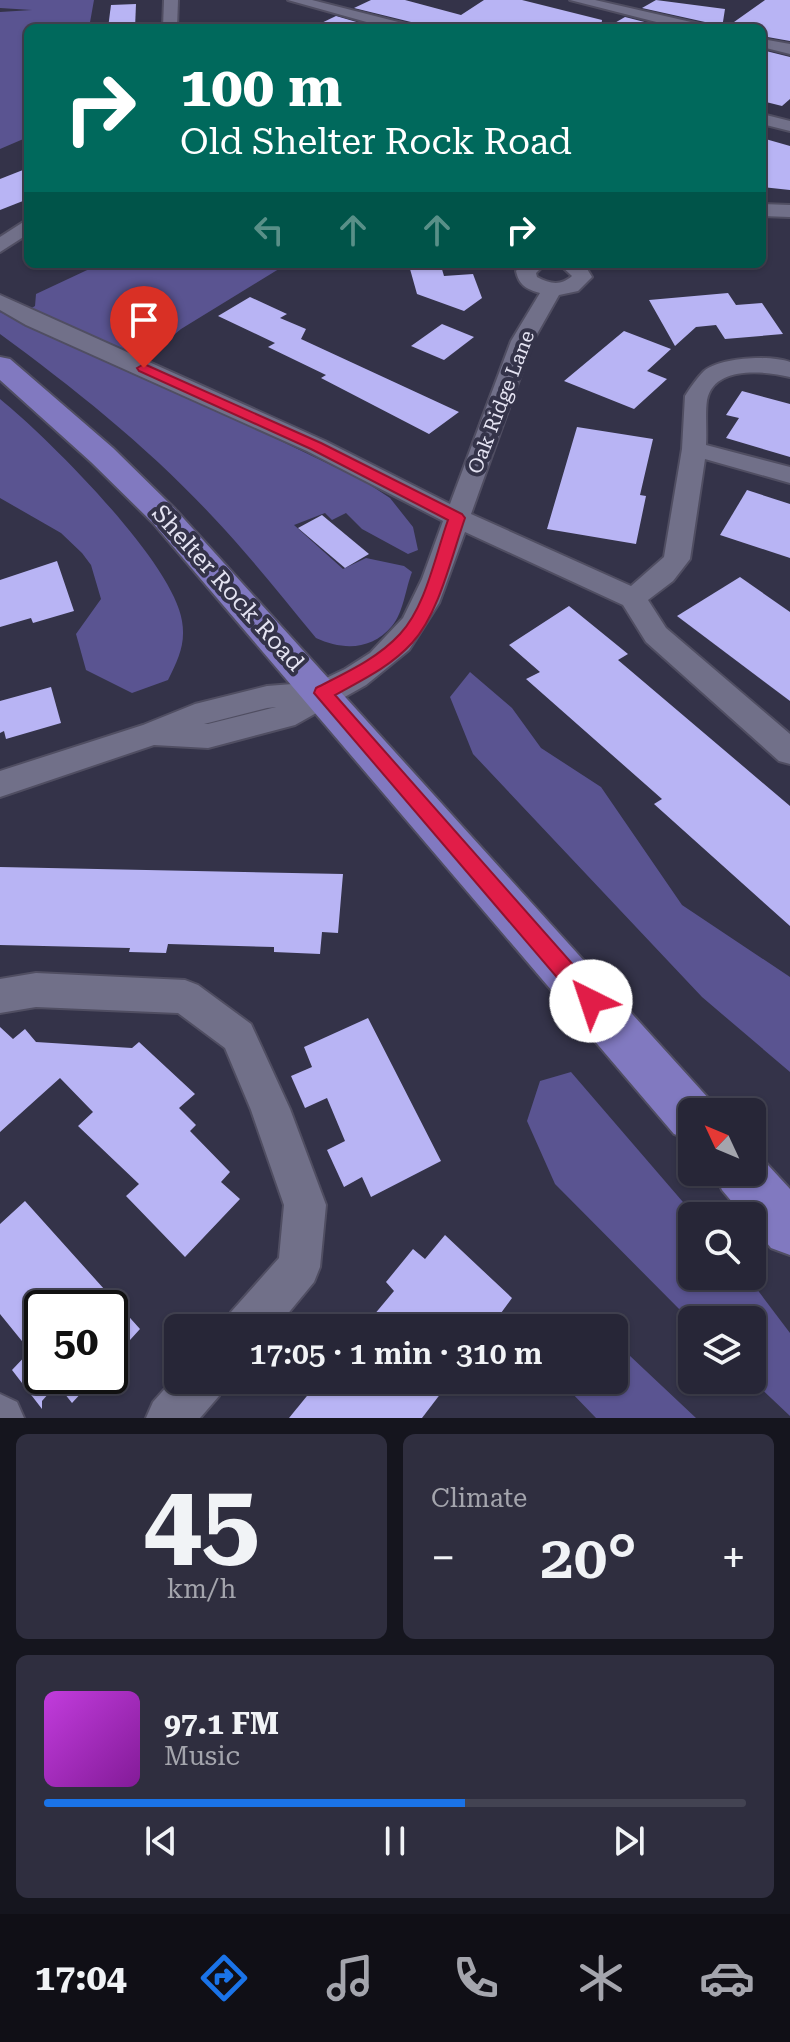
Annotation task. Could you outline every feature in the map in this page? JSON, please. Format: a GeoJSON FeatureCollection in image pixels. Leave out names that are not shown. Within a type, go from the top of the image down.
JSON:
{"type":"FeatureCollection","features":[{"type":"Feature","properties":{"kind":"main road","name":"Shelter Rock Road"},"geometry":{"type":"LineString","coordinates":[[0,365],[102,455],[164,516],[323,693],[678,1101]]}},
{"type":"Feature","properties":{"kind":"main road"},"geometry":{"type":"LineString","coordinates":[[752,1186],[790,1229]]}},
{"type":"Feature","properties":{"kind":"street"},"geometry":{"type":"LineString","coordinates":[[170,24],[171,0]]}},
{"type":"Feature","properties":{"kind":"street"},"geometry":{"type":"LineString","coordinates":[[295,0],[389,24]]}},
{"type":"Feature","properties":{"kind":"street"},"geometry":{"type":"LineString","coordinates":[[577,0],[682,24]]}},
{"type":"Feature","properties":{"kind":"street"},"geometry":{"type":"LineString","coordinates":[[766,44],[790,49]]}},
{"type":"Feature","properties":{"kind":"street"},"geometry":{"type":"LineString","coordinates":[[766,120],[790,126]]}},
{"type":"Feature","properties":{"kind":"street"},"geometry":{"type":"LineString","coordinates":[[766,210],[790,211]]}},
{"type":"Feature","properties":{"kind":"street"},"geometry":{"type":"LineString","coordinates":[[0,246],[24,228]]}},
{"type":"Feature","properties":{"kind":"street"},"geometry":{"type":"LineString","coordinates":[[530,268],[526,271],[528,280],[552,289]]}},
{"type":"Feature","properties":{"kind":"street","name":"Oak Ridge Lane"},"geometry":{"type":"LineString","coordinates":[[0,784],[154,733],[208,736],[284,717],[376,664],[407,638],[427,601],[522,341],[552,289],[569,288],[580,282],[581,273],[574,268]]}},
{"type":"Feature","properties":{"kind":"street"},"geometry":{"type":"LineString","coordinates":[[1,302],[316,446],[457,518],[633,598],[656,635],[790,752]]}},
{"type":"Feature","properties":{"kind":"street"},"geometry":{"type":"LineString","coordinates":[[633,598],[663,575],[677,559],[694,449],[696,396],[714,374],[753,364],[776,365],[790,370]]}},
{"type":"Feature","properties":{"kind":"street"},"geometry":{"type":"LineString","coordinates":[[694,449],[790,475]]}},
{"type":"Feature","properties":{"kind":"street"},"geometry":{"type":"LineString","coordinates":[[0,996],[36,990],[185,997],[238,1036],[270,1109],[305,1205],[299,1267],[259,1314]]}},
{"type":"Feature","properties":{"kind":"shaded area"},"geometry":{"type":"Polygon","coordinates":[[[0,0],[94,0],[90,24],[24,24],[24,139],[0,149],[0,12],[32,10],[0,8],[0,0]]]}},
{"type":"Feature","properties":{"kind":"shaded area"},"geometry":{"type":"Polygon","coordinates":[[[91,268],[280,268],[181,329],[158,348],[138,355],[30,309],[35,306],[36,294],[91,268]]]}},
{"type":"Feature","properties":{"kind":"shaded area"},"geometry":{"type":"Polygon","coordinates":[[[0,312],[111,359],[364,481],[390,498],[413,527],[418,550],[408,554],[362,529],[346,513],[332,520],[325,513],[294,525],[343,569],[366,558],[404,566],[412,572],[396,621],[384,634],[366,644],[336,645],[316,638],[189,492],[137,443],[0,334],[0,312]]]}},
{"type":"Feature","properties":{"kind":"shaded area"},"geometry":{"type":"Polygon","coordinates":[[[0,399],[106,502],[157,567],[174,596],[183,629],[180,652],[168,680],[132,693],[86,670],[76,634],[101,599],[91,565],[61,533],[0,498],[0,399]]]}},
{"type":"Feature","properties":{"kind":"shaded area"},"geometry":{"type":"Polygon","coordinates":[[[470,672],[512,708],[541,748],[601,787],[682,905],[790,977],[790,1072],[702,997],[473,754],[450,697],[470,672]]]}},
{"type":"Feature","properties":{"kind":"shaded area"},"geometry":{"type":"Polygon","coordinates":[[[571,1072],[683,1202],[678,1202],[678,1290],[758,1290],[790,1333],[790,1416],[766,1393],[766,1306],[678,1308],[555,1184],[527,1121],[540,1081],[571,1072]]]}},
{"type":"Feature","properties":{"kind":"shaded area"},"geometry":{"type":"Polygon","coordinates":[[[628,1354],[696,1418],[596,1418],[573,1394],[628,1394],[628,1354]]]}},
{"type":"Feature","properties":{"kind":"building"},"geometry":{"type":"Polygon","coordinates":[[[371,0],[405,0],[461,15],[484,0],[522,0],[602,20],[602,24],[412,24],[354,8],[371,0]]]}},
{"type":"Feature","properties":{"kind":"building"},"geometry":{"type":"Polygon","coordinates":[[[656,0],[725,9],[723,24],[706,24],[642,8],[656,0]]]}},
{"type":"Feature","properties":{"kind":"building"},"geometry":{"type":"Polygon","coordinates":[[[765,0],[790,0],[790,41],[766,37],[766,24],[734,22],[765,0]]]}},
{"type":"Feature","properties":{"kind":"building"},"geometry":{"type":"Polygon","coordinates":[[[136,4],[135,24],[109,24],[111,5],[136,4]]]}},
{"type":"Feature","properties":{"kind":"building"},"geometry":{"type":"Polygon","coordinates":[[[336,16],[363,24],[319,24],[336,16]]]}},
{"type":"Feature","properties":{"kind":"building"},"geometry":{"type":"Polygon","coordinates":[[[625,17],[652,24],[613,24],[625,17]]]}},
{"type":"Feature","properties":{"kind":"building"},"geometry":{"type":"Polygon","coordinates":[[[766,51],[790,57],[790,99],[782,106],[766,102],[766,51]]]}},
{"type":"Feature","properties":{"kind":"building"},"geometry":{"type":"Polygon","coordinates":[[[766,139],[790,146],[790,190],[766,187],[766,139]]]}},
{"type":"Feature","properties":{"kind":"building"},"geometry":{"type":"Polygon","coordinates":[[[24,170],[24,201],[0,210],[0,179],[24,170]]]}},
{"type":"Feature","properties":{"kind":"building"},"geometry":{"type":"Polygon","coordinates":[[[442,268],[444,276],[473,274],[482,298],[464,311],[417,294],[410,269],[442,268]]]}},
{"type":"Feature","properties":{"kind":"building"},"geometry":{"type":"Polygon","coordinates":[[[728,293],[736,305],[762,303],[783,334],[725,339],[716,325],[696,327],[675,346],[649,300],[728,293]]]}},
{"type":"Feature","properties":{"kind":"building"},"geometry":{"type":"Polygon","coordinates":[[[250,297],[287,314],[280,318],[306,329],[301,339],[459,412],[429,434],[321,378],[326,375],[268,347],[275,343],[218,316],[250,297]]]}},
{"type":"Feature","properties":{"kind":"building"},"geometry":{"type":"Polygon","coordinates":[[[442,324],[474,337],[444,360],[411,346],[442,324]]]}},
{"type":"Feature","properties":{"kind":"building"},"geometry":{"type":"Polygon","coordinates":[[[624,331],[671,349],[647,371],[667,379],[634,409],[564,381],[624,331]]]}},
{"type":"Feature","properties":{"kind":"building"},"geometry":{"type":"Polygon","coordinates":[[[742,391],[790,404],[790,457],[726,438],[739,418],[726,415],[742,391]]]}},
{"type":"Feature","properties":{"kind":"building"},"geometry":{"type":"Polygon","coordinates":[[[577,427],[653,439],[640,495],[646,496],[636,544],[547,529],[577,427]]]}},
{"type":"Feature","properties":{"kind":"building"},"geometry":{"type":"Polygon","coordinates":[[[747,490],[790,504],[790,558],[720,535],[747,490]]]}},
{"type":"Feature","properties":{"kind":"building"},"geometry":{"type":"Polygon","coordinates":[[[322,515],[369,554],[345,568],[298,528],[322,515]]]}},
{"type":"Feature","properties":{"kind":"building"},"geometry":{"type":"Polygon","coordinates":[[[57,561],[74,611],[33,623],[31,618],[0,627],[0,580],[57,561]]]}},
{"type":"Feature","properties":{"kind":"building"},"geometry":{"type":"Polygon","coordinates":[[[740,577],[790,612],[790,701],[677,616],[740,577]]]}},
{"type":"Feature","properties":{"kind":"building"},"geometry":{"type":"Polygon","coordinates":[[[569,606],[628,654],[618,660],[790,806],[790,926],[654,804],[662,799],[526,679],[540,672],[509,645],[569,606]]]}},
{"type":"Feature","properties":{"kind":"building"},"geometry":{"type":"Polygon","coordinates":[[[51,687],[61,723],[6,739],[4,731],[0,733],[0,701],[51,687]]]}},
{"type":"Feature","properties":{"kind":"building"},"geometry":{"type":"Polygon","coordinates":[[[0,867],[343,874],[338,933],[322,932],[320,954],[274,952],[274,947],[168,944],[166,953],[129,952],[130,948],[0,945],[0,867]]]}},
{"type":"Feature","properties":{"kind":"building"},"geometry":{"type":"Polygon","coordinates":[[[368,1018],[441,1161],[371,1197],[362,1177],[344,1187],[327,1150],[345,1141],[327,1098],[305,1108],[291,1076],[312,1067],[304,1047],[368,1018]]]}},
{"type":"Feature","properties":{"kind":"building"},"geometry":{"type":"Polygon","coordinates":[[[0,1027],[13,1039],[25,1029],[36,1042],[132,1048],[139,1042],[195,1094],[179,1108],[196,1125],[190,1131],[230,1172],[221,1182],[240,1199],[185,1257],[126,1196],[139,1184],[78,1126],[93,1112],[60,1078],[0,1132],[0,1027]]]}},
{"type":"Feature","properties":{"kind":"building"},"geometry":{"type":"Polygon","coordinates":[[[25,1201],[105,1290],[24,1290],[24,1344],[0,1314],[0,1224],[25,1201]]]}},
{"type":"Feature","properties":{"kind":"building"},"geometry":{"type":"Polygon","coordinates":[[[445,1235],[512,1298],[500,1314],[375,1314],[394,1291],[386,1282],[413,1249],[425,1259],[445,1235]]]}},
{"type":"Feature","properties":{"kind":"building"},"geometry":{"type":"Polygon","coordinates":[[[128,1316],[140,1329],[128,1342],[128,1316]]]}},
{"type":"Feature","properties":{"kind":"building"},"geometry":{"type":"Polygon","coordinates":[[[24,1357],[24,1386],[12,1370],[24,1357]]]}},
{"type":"Feature","properties":{"kind":"building"},"geometry":{"type":"Polygon","coordinates":[[[30,1394],[48,1394],[42,1401],[42,1409],[30,1394]]]}},
{"type":"Feature","properties":{"kind":"building"},"geometry":{"type":"Polygon","coordinates":[[[65,1394],[80,1394],[72,1403],[65,1394]]]}},
{"type":"Feature","properties":{"kind":"building"},"geometry":{"type":"Polygon","coordinates":[[[309,1394],[440,1394],[422,1418],[289,1418],[309,1394]]]}},
{"type":"Feature","properties":{"kind":"route"},"geometry":{"type":"LineString","coordinates":[[144,368],[316,446],[457,518],[427,601],[407,638],[376,664],[323,693],[591,1001]]}}]}
